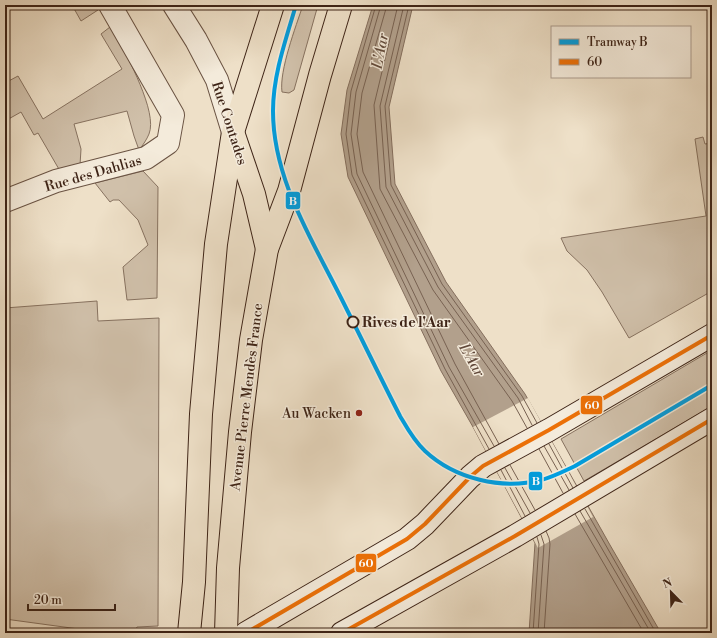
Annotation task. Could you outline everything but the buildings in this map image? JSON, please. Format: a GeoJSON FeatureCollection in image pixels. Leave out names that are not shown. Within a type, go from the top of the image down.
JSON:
{"type":"FeatureCollection","features":[{"type":"Feature","properties":{"kind":"main road","name":"Rue des Dahlias"},"geometry":{"type":"LineString","coordinates":[[5,201],[56,181],[146,158],[168,143],[173,115],[110,5]]}},
{"type":"Feature","properties":{"kind":"main road","name":"Rue Contades"},"geometry":{"type":"LineString","coordinates":[[174,5],[196,40],[217,80],[254,194],[268,249]]}},
{"type":"Feature","properties":{"kind":"main road"},"geometry":{"type":"LineString","coordinates":[[189,633],[194,582],[202,398],[216,248],[233,132],[273,5]]}},
{"type":"Feature","properties":{"kind":"main road","name":"Avenue Pierre Mendès France"},"geometry":{"type":"LineString","coordinates":[[226,633],[228,568],[240,432],[251,340],[268,249],[289,191],[341,5]]}},
{"type":"Feature","properties":{"kind":"main road"},"geometry":{"type":"LineString","coordinates":[[246,633],[407,539],[425,524],[470,477],[483,466],[550,430],[712,335]]}},
{"type":"Feature","properties":{"kind":"main road"},"geometry":{"type":"LineString","coordinates":[[342,633],[515,536],[712,419]]}},
{"type":"Feature","properties":{"kind":"shaded area"},"geometry":{"type":"Polygon","coordinates":[[[72,5],[94,5],[98,10],[81,21],[72,5]]]}},
{"type":"Feature","properties":{"kind":"shaded area"},"geometry":{"type":"Polygon","coordinates":[[[303,5],[318,5],[294,90],[289,93],[282,92],[285,61],[303,5]]]}},
{"type":"Feature","properties":{"kind":"shaded area"},"geometry":{"type":"Polygon","coordinates":[[[110,27],[117,36],[140,85],[149,112],[151,124],[149,134],[139,150],[127,111],[74,124],[81,149],[80,165],[60,171],[38,133],[34,135],[21,112],[5,121],[5,83],[18,76],[43,119],[122,69],[101,34],[110,27]]]}},
{"type":"Feature","properties":{"kind":"shaded area"},"geometry":{"type":"Polygon","coordinates":[[[703,137],[705,144],[712,143],[712,291],[629,338],[602,292],[587,270],[567,251],[561,238],[706,216],[695,139],[703,137]]]}},
{"type":"Feature","properties":{"kind":"shaded area"},"geometry":{"type":"Polygon","coordinates":[[[143,171],[158,187],[157,298],[127,300],[123,267],[148,245],[138,220],[119,200],[113,200],[110,202],[95,183],[143,171]]]}},
{"type":"Feature","properties":{"kind":"shaded area"},"geometry":{"type":"Polygon","coordinates":[[[97,301],[98,321],[159,318],[158,626],[137,627],[134,633],[108,633],[5,619],[5,308],[97,301]]]}},
{"type":"Feature","properties":{"kind":"shaded area"},"geometry":{"type":"Polygon","coordinates":[[[712,350],[712,406],[584,481],[561,439],[712,350]]]}},
{"type":"Feature","properties":{"kind":"water","name":"L'Aar"},"geometry":{"type":"Polygon","coordinates":[[[373,5],[413,5],[389,107],[395,184],[446,282],[525,394],[661,633],[529,633],[535,543],[473,427],[441,371],[348,177],[341,134],[347,90],[373,5]]]}},
{"type":"Feature","properties":{"kind":"pier"},"geometry":{"type":"Polygon","coordinates":[[[528,398],[593,517],[538,548],[473,427],[528,398]]]}},
{"type":"Feature","properties":{"kind":"tram line","name":"B"},"geometry":{"type":"LineString","coordinates":[[296,5],[275,84],[273,111],[275,135],[285,180],[303,223],[400,416],[414,439],[425,451],[450,469],[480,480],[511,484],[541,480],[554,476],[575,466],[712,385]]}},
{"type":"Feature","properties":{"kind":"transit line","name":"60"},"geometry":{"type":"LineString","coordinates":[[246,633],[407,539],[425,524],[470,477],[483,466],[549,430],[712,335]]}},
{"type":"Feature","properties":{"kind":"transit line","name":"60"},"geometry":{"type":"LineString","coordinates":[[342,633],[515,536],[712,419]]}},
{"type":"Feature","properties":{"kind":"place","name":"Rives de l'Aar"},"geometry":{"type":"Point","coordinates":[353,322]}},
{"type":"Feature","properties":{"kind":"place","name":"Au Wacken"},"geometry":{"type":"Point","coordinates":[359,413]}}]}
